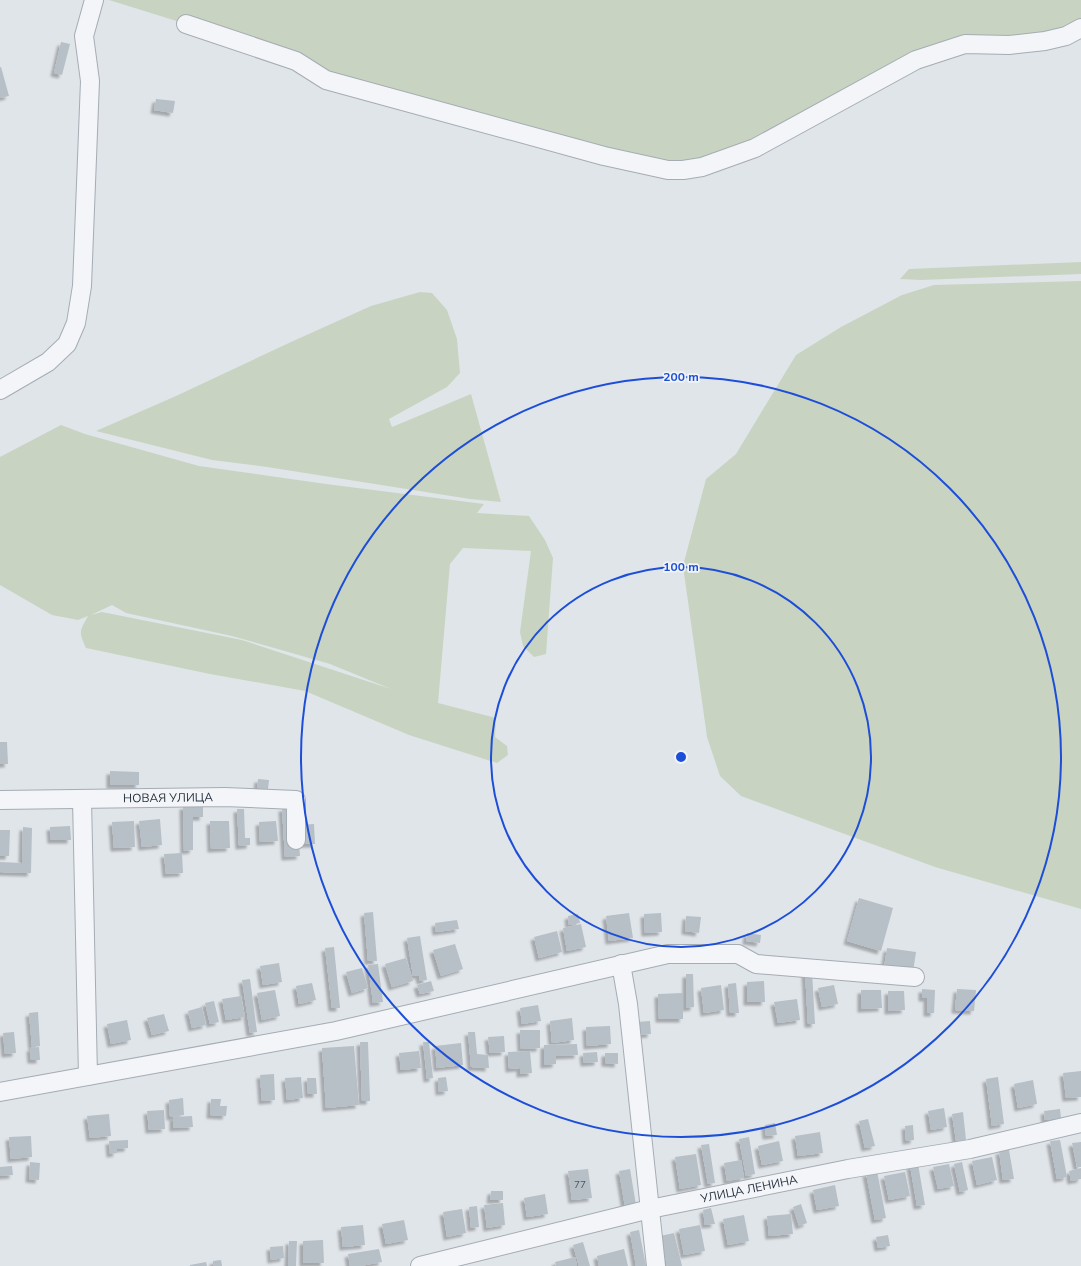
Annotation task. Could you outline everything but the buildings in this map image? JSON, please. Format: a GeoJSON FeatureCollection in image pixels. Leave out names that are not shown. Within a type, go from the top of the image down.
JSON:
{"type":"FeatureCollection","features":[{"type":"Feature","properties":{"kind":"street"},"geometry":{"type":"LineString","coordinates":[[0,390],[48,362],[67,344],[76,323],[82,286],[90,81],[84,36],[94,0]]}},
{"type":"Feature","properties":{"kind":"street"},"geometry":{"type":"LineString","coordinates":[[186,24],[296,61],[326,80],[604,156],[668,170],[683,170],[702,167],[755,148],[916,60],[965,44],[1009,45],[1066,36],[1081,28]]}},
{"type":"Feature","properties":{"kind":"street","name":"НОВАЯ УЛИЦА"},"geometry":{"type":"LineString","coordinates":[[0,800],[226,797],[296,800],[296,840]]}},
{"type":"Feature","properties":{"kind":"street"},"geometry":{"type":"LineString","coordinates":[[82,799],[88,1076]]}},
{"type":"Feature","properties":{"kind":"street"},"geometry":{"type":"LineString","coordinates":[[0,1092],[336,1031],[668,954],[738,954],[756,964],[915,977]]}},
{"type":"Feature","properties":{"kind":"street"},"geometry":{"type":"LineString","coordinates":[[622,964],[628,1004],[656,1266]]}},
{"type":"Feature","properties":{"kind":"street","name":"УЛИЦА ЛЕНИНА"},"geometry":{"type":"LineString","coordinates":[[420,1266],[650,1210],[848,1169],[970,1149],[1081,1123]]}},
{"type":"Feature","properties":{"kind":"green space"},"geometry":{"type":"Polygon","coordinates":[[[109,0],[1081,0],[1081,19],[1064,28],[995,39],[860,86],[779,124],[745,146],[710,158],[671,165],[332,74],[302,60],[109,0]]]}},
{"type":"Feature","properties":{"kind":"green space"},"geometry":{"type":"Polygon","coordinates":[[[1081,262],[1081,274],[921,280],[900,279],[909,269],[1081,262]]]}},
{"type":"Feature","properties":{"kind":"green space"},"geometry":{"type":"Polygon","coordinates":[[[1081,281],[1081,909],[935,867],[741,796],[720,776],[707,737],[683,566],[706,479],[736,454],[796,355],[841,327],[902,295],[934,285],[1081,281]]]}},
{"type":"Feature","properties":{"kind":"green space"},"geometry":{"type":"Polygon","coordinates":[[[420,292],[432,293],[447,310],[457,339],[460,373],[447,387],[389,419],[392,427],[471,394],[501,502],[470,499],[267,467],[212,460],[96,431],[176,396],[371,306],[420,292]]]}},
{"type":"Feature","properties":{"kind":"green space"},"geometry":{"type":"Polygon","coordinates":[[[61,425],[85,434],[199,466],[484,504],[477,513],[529,516],[545,540],[553,558],[546,654],[534,657],[523,646],[520,632],[531,551],[463,548],[450,564],[438,703],[496,718],[495,737],[507,746],[508,755],[497,763],[409,735],[305,691],[210,674],[86,648],[81,631],[88,616],[78,620],[52,615],[0,585],[0,457],[61,425]],[[112,605],[91,615],[102,612],[242,640],[391,689],[330,664],[232,636],[126,613],[112,605]]]}}]}
